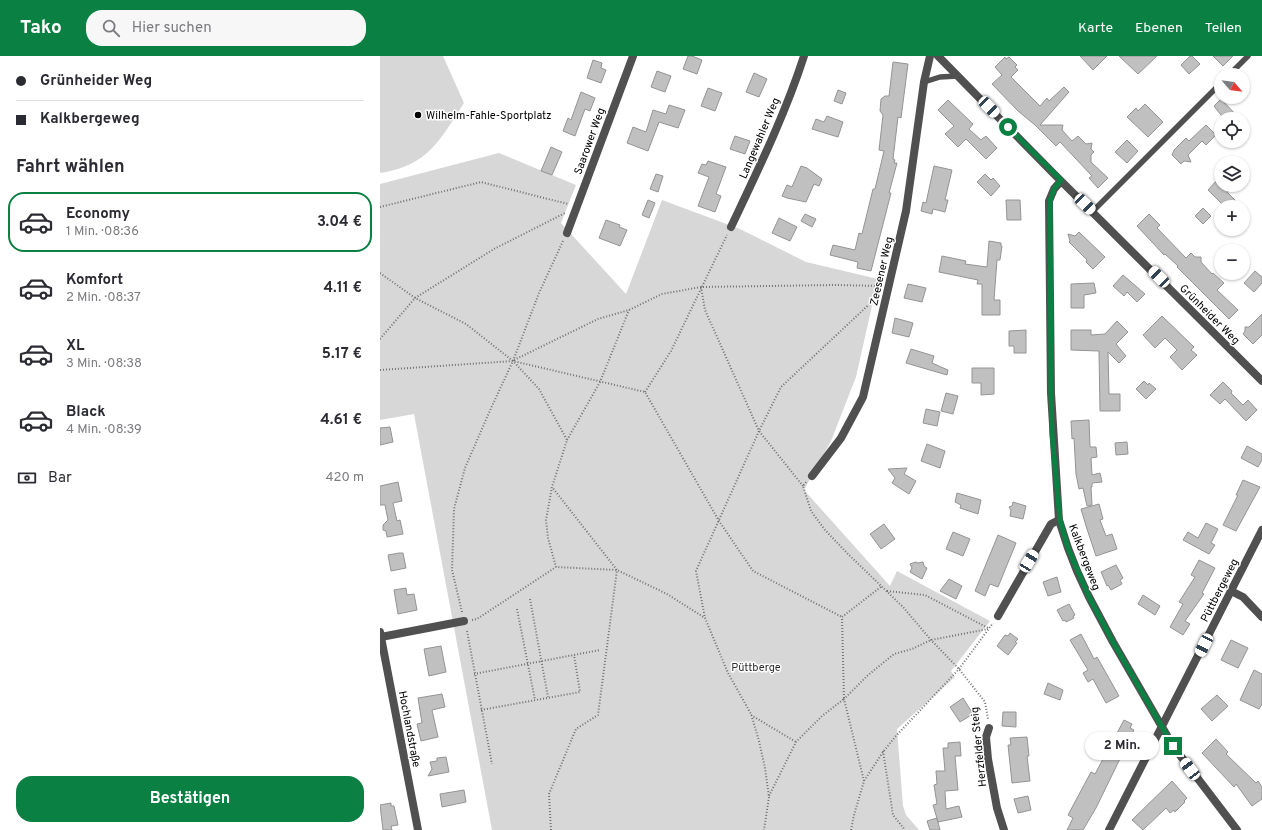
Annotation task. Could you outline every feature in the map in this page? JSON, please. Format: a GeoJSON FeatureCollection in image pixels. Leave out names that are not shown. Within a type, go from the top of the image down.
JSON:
{"type":"FeatureCollection","features":[{"type":"Feature","properties":{"kind":"street","name":"Saarower Weg"},"geometry":{"type":"LineString","coordinates":[[567,233],[633,56]]}},
{"type":"Feature","properties":{"kind":"street","name":"Langewahler Weg"},"geometry":{"type":"LineString","coordinates":[[730,227],[761,165],[804,56]]}},
{"type":"Feature","properties":{"kind":"street","name":"Zeesener Weg"},"geometry":{"type":"LineString","coordinates":[[812,476],[841,438],[863,396],[906,211],[924,82],[930,56]]}},
{"type":"Feature","properties":{"kind":"street","name":"Grünheider Weg"},"geometry":{"type":"LineString","coordinates":[[938,56],[1262,381]]}},
{"type":"Feature","properties":{"kind":"street","name":"Kalkbergeweg"},"geometry":{"type":"LineString","coordinates":[[1061,180],[1054,189],[1050,201],[1052,434],[1060,520],[1068,548],[1089,597],[1113,642],[1173,746],[1237,830]]}},
{"type":"Feature","properties":{"kind":"street"},"geometry":{"type":"LineString","coordinates":[[998,616],[1051,524],[1060,520]]}},
{"type":"Feature","properties":{"kind":"street","name":"Püttbergeweg"},"geometry":{"type":"LineString","coordinates":[[1109,830],[1262,530]]}},
{"type":"Feature","properties":{"kind":"street"},"geometry":{"type":"LineString","coordinates":[[1231,591],[1243,597],[1262,617]]}},
{"type":"Feature","properties":{"kind":"street"},"geometry":{"type":"LineString","coordinates":[[380,634],[464,621]]}},
{"type":"Feature","properties":{"kind":"street","name":"Hochlandstraße"},"geometry":{"type":"LineString","coordinates":[[380,634],[418,830]]}},
{"type":"Feature","properties":{"kind":"street","name":"Herzfelder Steig"},"geometry":{"type":"LineString","coordinates":[[989,728],[986,737],[988,759],[997,808],[1004,830]]}},
{"type":"Feature","properties":{"kind":"lane"},"geometry":{"type":"LineString","coordinates":[[1236,68],[1248,56]]}},
{"type":"Feature","properties":{"kind":"lane"},"geometry":{"type":"LineString","coordinates":[[924,82],[940,77],[958,76]]}},
{"type":"Feature","properties":{"kind":"lane"},"geometry":{"type":"LineString","coordinates":[[1093,211],[1214,90]]}},
{"type":"Feature","properties":{"kind":"path"},"geometry":{"type":"LineString","coordinates":[[380,207],[481,182],[577,207]]}},
{"type":"Feature","properties":{"kind":"path"},"geometry":{"type":"LineString","coordinates":[[380,338],[415,298],[494,249],[577,207]]}},
{"type":"Feature","properties":{"kind":"path"},"geometry":{"type":"LineString","coordinates":[[645,392],[671,351],[730,227]]}},
{"type":"Feature","properties":{"kind":"path"},"geometry":{"type":"LineString","coordinates":[[567,233],[539,293],[513,361],[465,468],[454,509],[452,570],[464,621],[477,619],[556,567],[617,570],[666,594],[705,618]]}},
{"type":"Feature","properties":{"kind":"path"},"geometry":{"type":"LineString","coordinates":[[380,273],[415,298],[466,324],[513,361],[539,389],[567,440]]}},
{"type":"Feature","properties":{"kind":"path"},"geometry":{"type":"LineString","coordinates":[[513,361],[598,319],[629,310],[662,294],[702,287],[836,285],[888,287]]}},
{"type":"Feature","properties":{"kind":"path"},"geometry":{"type":"LineString","coordinates":[[702,287],[705,310],[759,431],[803,486],[812,476]]}},
{"type":"Feature","properties":{"kind":"path"},"geometry":{"type":"LineString","coordinates":[[764,830],[769,797],[759,741],[751,714],[728,673],[705,618],[696,571],[759,431],[781,387],[888,287]]}},
{"type":"Feature","properties":{"kind":"path"},"geometry":{"type":"LineString","coordinates":[[556,567],[548,538],[546,520],[552,487],[567,440],[600,382],[629,310]]}},
{"type":"Feature","properties":{"kind":"path"},"geometry":{"type":"LineString","coordinates":[[380,370],[513,361],[645,392],[719,521],[752,571],[842,617]]}},
{"type":"Feature","properties":{"kind":"path","name":"Herzfelder Steig"},"geometry":{"type":"LineString","coordinates":[[803,486],[811,511],[825,530],[903,607],[959,669],[985,702],[989,728]]}},
{"type":"Feature","properties":{"kind":"path"},"geometry":{"type":"LineString","coordinates":[[551,830],[549,794],[552,786],[576,728],[598,715],[617,570],[552,487]]}},
{"type":"Feature","properties":{"kind":"path"},"geometry":{"type":"LineString","coordinates":[[842,617],[882,586]]}},
{"type":"Feature","properties":{"kind":"path"},"geometry":{"type":"LineString","coordinates":[[887,591],[925,595],[989,628]]}},
{"type":"Feature","properties":{"kind":"path"},"geometry":{"type":"LineString","coordinates":[[530,599],[548,697]]}},
{"type":"Feature","properties":{"kind":"path"},"geometry":{"type":"LineString","coordinates":[[517,609],[535,700]]}},
{"type":"Feature","properties":{"kind":"path"},"geometry":{"type":"LineString","coordinates":[[851,830],[864,781],[884,751],[895,737],[959,669],[998,616]]}},
{"type":"Feature","properties":{"kind":"path"},"geometry":{"type":"LineString","coordinates":[[842,617],[844,699],[864,781]]}},
{"type":"Feature","properties":{"kind":"path"},"geometry":{"type":"LineString","coordinates":[[769,797],[796,742],[822,716],[844,699],[867,676],[894,654],[912,649],[932,640],[989,628]]}},
{"type":"Feature","properties":{"kind":"path"},"geometry":{"type":"LineString","coordinates":[[467,631],[492,764]]}},
{"type":"Feature","properties":{"kind":"path"},"geometry":{"type":"LineString","coordinates":[[474,674],[600,650]]}},
{"type":"Feature","properties":{"kind":"path"},"geometry":{"type":"LineString","coordinates":[[481,710],[580,692],[574,655]]}},
{"type":"Feature","properties":{"kind":"path"},"geometry":{"type":"LineString","coordinates":[[751,714],[796,742]]}},
{"type":"Feature","properties":{"kind":"path"},"geometry":{"type":"LineString","coordinates":[[884,751],[893,815],[905,830]]}},
{"type":"Feature","properties":{"kind":"green space","name":"Wilhelm-Fahle-Sportplatz"},"geometry":{"type":"Polygon","coordinates":[[[380,56],[443,56],[464,103],[440,140],[421,158],[396,170],[380,173],[380,56]]]}},
{"type":"Feature","properties":{"kind":"green space","name":"Püttberge"},"geometry":{"type":"Polygon","coordinates":[[[499,153],[576,185],[561,223],[626,294],[662,200],[740,229],[806,262],[878,279],[856,377],[831,441],[804,490],[890,586],[897,571],[990,621],[951,671],[955,677],[897,729],[903,806],[906,815],[919,830],[492,830],[414,414],[380,420],[380,184],[499,153]]]}},
{"type":"Feature","properties":{"kind":"building"},"geometry":{"type":"Polygon","coordinates":[[[688,56],[702,60],[697,74],[683,69],[688,56]]]}},
{"type":"Feature","properties":{"kind":"building"},"geometry":{"type":"Polygon","coordinates":[[[1080,56],[1107,56],[1093,70],[1080,56]]]}},
{"type":"Feature","properties":{"kind":"building"},"geometry":{"type":"Polygon","coordinates":[[[1119,56],[1157,56],[1138,74],[1119,56]]]}},
{"type":"Feature","properties":{"kind":"building"},"geometry":{"type":"Polygon","coordinates":[[[1190,56],[1192,56],[1200,64],[1189,74],[1181,65],[1190,56]]]}},
{"type":"Feature","properties":{"kind":"building"},"geometry":{"type":"Polygon","coordinates":[[[1213,56],[1233,56],[1223,66],[1213,56]]]}},
{"type":"Feature","properties":{"kind":"building"},"geometry":{"type":"Polygon","coordinates":[[[1005,57],[1006,59],[1009,57],[1017,65],[1015,67],[1018,70],[1011,77],[1040,106],[1047,98],[1049,101],[1064,87],[1069,92],[1040,125],[1063,125],[1062,130],[1072,141],[1078,136],[1086,144],[1092,143],[1091,149],[1094,152],[1091,155],[1091,162],[1108,178],[1098,188],[1089,178],[1092,176],[1060,142],[1056,146],[1035,125],[1018,111],[992,84],[1002,75],[995,67],[1005,57]]]}},
{"type":"Feature","properties":{"kind":"building"},"geometry":{"type":"Polygon","coordinates":[[[593,60],[602,63],[601,68],[606,70],[601,83],[587,78],[593,60]]]}},
{"type":"Feature","properties":{"kind":"building"},"geometry":{"type":"Polygon","coordinates":[[[893,62],[908,64],[901,118],[898,117],[893,159],[895,160],[894,163],[897,163],[871,271],[857,268],[858,262],[830,255],[833,245],[855,250],[859,233],[862,234],[884,151],[879,150],[883,115],[880,111],[881,99],[885,96],[889,96],[893,62]]]}},
{"type":"Feature","properties":{"kind":"building"},"geometry":{"type":"Polygon","coordinates":[[[657,71],[671,76],[665,92],[651,87],[657,71]]]}},
{"type":"Feature","properties":{"kind":"building"},"geometry":{"type":"Polygon","coordinates":[[[754,73],[767,79],[759,97],[746,92],[754,73]]]}},
{"type":"Feature","properties":{"kind":"building"},"geometry":{"type":"Polygon","coordinates":[[[708,88],[722,93],[715,111],[701,106],[708,88]]]}},
{"type":"Feature","properties":{"kind":"building"},"geometry":{"type":"Polygon","coordinates":[[[838,90],[846,93],[842,104],[834,101],[838,90]]]}},
{"type":"Feature","properties":{"kind":"building"},"geometry":{"type":"Polygon","coordinates":[[[581,92],[595,98],[590,111],[585,109],[575,136],[563,131],[568,118],[571,120],[581,92]]]}},
{"type":"Feature","properties":{"kind":"building"},"geometry":{"type":"Polygon","coordinates":[[[948,100],[973,124],[969,129],[981,140],[986,136],[997,148],[986,159],[966,139],[958,147],[945,134],[954,126],[938,110],[948,100]]]}},
{"type":"Feature","properties":{"kind":"building"},"geometry":{"type":"Polygon","coordinates":[[[1145,104],[1163,122],[1148,137],[1127,117],[1136,108],[1138,111],[1145,104]]]}},
{"type":"Feature","properties":{"kind":"building"},"geometry":{"type":"Polygon","coordinates":[[[1216,104],[1226,104],[1233,112],[1219,112],[1214,106],[1216,104]]]}},
{"type":"Feature","properties":{"kind":"building"},"geometry":{"type":"Polygon","coordinates":[[[669,105],[685,110],[678,128],[659,122],[648,151],[627,143],[633,127],[646,132],[653,110],[666,114],[669,105]]]}},
{"type":"Feature","properties":{"kind":"building"},"geometry":{"type":"Polygon","coordinates":[[[827,116],[843,122],[838,137],[812,129],[816,119],[824,122],[827,116]]]}},
{"type":"Feature","properties":{"kind":"building"},"geometry":{"type":"Polygon","coordinates":[[[1206,125],[1214,133],[1214,137],[1206,145],[1202,141],[1188,155],[1191,162],[1184,161],[1181,164],[1172,155],[1174,150],[1186,138],[1189,141],[1206,125]]]}},
{"type":"Feature","properties":{"kind":"building"},"geometry":{"type":"Polygon","coordinates":[[[735,136],[750,141],[745,154],[730,149],[735,136]]]}},
{"type":"Feature","properties":{"kind":"building"},"geometry":{"type":"Polygon","coordinates":[[[1127,140],[1138,151],[1127,163],[1115,152],[1127,140]]]}},
{"type":"Feature","properties":{"kind":"building"},"geometry":{"type":"Polygon","coordinates":[[[551,147],[562,152],[552,175],[541,171],[551,147]]]}},
{"type":"Feature","properties":{"kind":"building"},"geometry":{"type":"Polygon","coordinates":[[[708,161],[726,167],[716,194],[721,196],[715,212],[698,206],[709,177],[698,173],[702,164],[706,165],[708,161]]]}},
{"type":"Feature","properties":{"kind":"building"},"geometry":{"type":"Polygon","coordinates":[[[801,166],[807,168],[822,179],[819,186],[814,184],[806,202],[782,196],[787,185],[792,187],[801,166]]]}},
{"type":"Feature","properties":{"kind":"building"},"geometry":{"type":"Polygon","coordinates":[[[934,166],[952,170],[945,200],[948,200],[945,212],[933,209],[932,214],[921,211],[923,202],[926,203],[934,166]]]}},
{"type":"Feature","properties":{"kind":"building"},"geometry":{"type":"Polygon","coordinates":[[[656,174],[663,176],[658,192],[650,189],[656,174]]]}},
{"type":"Feature","properties":{"kind":"building"},"geometry":{"type":"Polygon","coordinates":[[[985,174],[991,180],[993,178],[1000,186],[991,196],[977,182],[985,174]]]}},
{"type":"Feature","properties":{"kind":"building"},"geometry":{"type":"Polygon","coordinates":[[[1214,183],[1214,192],[1227,192],[1235,200],[1218,200],[1208,190],[1214,183]]]}},
{"type":"Feature","properties":{"kind":"building"},"geometry":{"type":"Polygon","coordinates":[[[648,200],[655,203],[649,218],[642,215],[648,200]]]}},
{"type":"Feature","properties":{"kind":"building"},"geometry":{"type":"Polygon","coordinates":[[[1006,200],[1020,200],[1021,220],[1007,220],[1006,200]]]}},
{"type":"Feature","properties":{"kind":"building"},"geometry":{"type":"Polygon","coordinates":[[[1203,208],[1211,216],[1203,224],[1195,216],[1203,208]]]}},
{"type":"Feature","properties":{"kind":"building"},"geometry":{"type":"Polygon","coordinates":[[[805,214],[816,219],[812,227],[801,221],[805,214]]]}},
{"type":"Feature","properties":{"kind":"building"},"geometry":{"type":"Polygon","coordinates":[[[1149,214],[1160,225],[1157,228],[1186,258],[1191,253],[1195,257],[1201,257],[1201,262],[1212,274],[1214,274],[1214,280],[1221,280],[1224,283],[1217,290],[1238,310],[1229,319],[1177,267],[1178,266],[1165,254],[1164,255],[1137,226],[1149,214]]]}},
{"type":"Feature","properties":{"kind":"building"},"geometry":{"type":"Polygon","coordinates":[[[779,218],[797,227],[790,241],[772,233],[779,218]]]}},
{"type":"Feature","properties":{"kind":"building"},"geometry":{"type":"Polygon","coordinates":[[[606,220],[620,225],[619,227],[627,230],[620,246],[599,238],[606,220]]]}},
{"type":"Feature","properties":{"kind":"building"},"geometry":{"type":"Polygon","coordinates":[[[1079,232],[1105,257],[1093,269],[1086,262],[1087,260],[1069,242],[1068,234],[1075,236],[1079,232]]]}},
{"type":"Feature","properties":{"kind":"building"},"geometry":{"type":"Polygon","coordinates":[[[989,241],[1001,243],[1002,246],[1000,260],[997,260],[994,300],[1000,300],[1000,315],[982,315],[982,284],[977,284],[978,280],[939,272],[942,256],[966,261],[965,264],[987,267],[989,241]]]}},
{"type":"Feature","properties":{"kind":"building"},"geometry":{"type":"Polygon","coordinates":[[[1255,271],[1262,277],[1262,283],[1254,292],[1244,283],[1247,280],[1250,280],[1250,276],[1255,271]]]}},
{"type":"Feature","properties":{"kind":"building"},"geometry":{"type":"Polygon","coordinates":[[[1123,275],[1145,294],[1137,302],[1127,292],[1124,296],[1113,286],[1123,275]]]}},
{"type":"Feature","properties":{"kind":"building"},"geometry":{"type":"Polygon","coordinates":[[[1094,283],[1096,293],[1084,295],[1084,308],[1071,308],[1071,284],[1094,283]]]}},
{"type":"Feature","properties":{"kind":"building"},"geometry":{"type":"Polygon","coordinates":[[[908,284],[926,288],[922,302],[904,298],[908,284]]]}},
{"type":"Feature","properties":{"kind":"building"},"geometry":{"type":"Polygon","coordinates":[[[1262,314],[1262,335],[1253,344],[1243,334],[1245,327],[1249,327],[1262,314]]]}},
{"type":"Feature","properties":{"kind":"building"},"geometry":{"type":"Polygon","coordinates":[[[1162,316],[1194,347],[1191,350],[1197,355],[1182,370],[1170,357],[1177,350],[1165,338],[1155,348],[1143,335],[1162,316]]]}},
{"type":"Feature","properties":{"kind":"building"},"geometry":{"type":"Polygon","coordinates":[[[895,318],[913,323],[909,337],[892,333],[895,318]]]}},
{"type":"Feature","properties":{"kind":"building"},"geometry":{"type":"Polygon","coordinates":[[[1117,321],[1128,332],[1116,344],[1126,356],[1119,363],[1108,352],[1109,394],[1120,394],[1120,411],[1100,411],[1099,351],[1071,350],[1071,330],[1091,330],[1091,335],[1105,334],[1117,321]]]}},
{"type":"Feature","properties":{"kind":"building"},"geometry":{"type":"Polygon","coordinates":[[[1026,330],[1026,353],[1014,353],[1014,346],[1009,346],[1009,331],[1026,330]]]}},
{"type":"Feature","properties":{"kind":"building"},"geometry":{"type":"Polygon","coordinates":[[[911,349],[934,356],[932,363],[948,370],[947,375],[906,363],[911,349]]]}},
{"type":"Feature","properties":{"kind":"building"},"geometry":{"type":"Polygon","coordinates":[[[972,368],[994,368],[994,394],[981,395],[981,383],[972,383],[972,368]]]}},
{"type":"Feature","properties":{"kind":"building"},"geometry":{"type":"Polygon","coordinates":[[[1144,381],[1156,389],[1146,399],[1136,389],[1144,381]]]}},
{"type":"Feature","properties":{"kind":"building"},"geometry":{"type":"Polygon","coordinates":[[[1223,382],[1243,405],[1248,400],[1257,410],[1246,421],[1225,399],[1220,404],[1210,395],[1223,382]]]}},
{"type":"Feature","properties":{"kind":"building"},"geometry":{"type":"Polygon","coordinates":[[[946,393],[958,396],[953,414],[941,411],[946,393]]]}},
{"type":"Feature","properties":{"kind":"building"},"geometry":{"type":"Polygon","coordinates":[[[926,409],[940,412],[937,426],[923,423],[926,409]]]}},
{"type":"Feature","properties":{"kind":"building"},"geometry":{"type":"Polygon","coordinates":[[[1089,420],[1090,447],[1096,447],[1097,457],[1091,458],[1092,475],[1100,473],[1102,482],[1092,483],[1092,505],[1087,506],[1083,488],[1079,489],[1076,474],[1074,438],[1072,439],[1071,421],[1089,420]]]}},
{"type":"Feature","properties":{"kind":"building"},"geometry":{"type":"Polygon","coordinates":[[[390,427],[393,442],[380,445],[380,428],[390,427]]]}},
{"type":"Feature","properties":{"kind":"building"},"geometry":{"type":"Polygon","coordinates":[[[1127,442],[1128,454],[1116,455],[1115,443],[1127,442]]]}},
{"type":"Feature","properties":{"kind":"building"},"geometry":{"type":"Polygon","coordinates":[[[927,444],[945,451],[940,468],[921,461],[927,444]]]}},
{"type":"Feature","properties":{"kind":"building"},"geometry":{"type":"Polygon","coordinates":[[[1247,446],[1262,454],[1262,460],[1258,467],[1241,458],[1247,446]]]}},
{"type":"Feature","properties":{"kind":"building"},"geometry":{"type":"Polygon","coordinates":[[[907,468],[904,474],[916,481],[909,494],[892,483],[895,478],[888,469],[907,468]]]}},
{"type":"Feature","properties":{"kind":"building"},"geometry":{"type":"Polygon","coordinates":[[[1243,480],[1260,487],[1236,531],[1223,525],[1238,495],[1236,495],[1243,480]]]}},
{"type":"Feature","properties":{"kind":"building"},"geometry":{"type":"Polygon","coordinates":[[[398,482],[402,501],[393,503],[397,521],[400,520],[403,534],[387,537],[386,531],[383,530],[383,525],[388,520],[385,505],[380,505],[380,486],[398,482]]]}},
{"type":"Feature","properties":{"kind":"building"},"geometry":{"type":"Polygon","coordinates":[[[957,493],[981,500],[978,514],[960,508],[961,505],[955,502],[957,493]]]}},
{"type":"Feature","properties":{"kind":"building"},"geometry":{"type":"Polygon","coordinates":[[[1013,502],[1026,506],[1023,519],[1010,516],[1011,510],[1009,507],[1012,506],[1013,502]]]}},
{"type":"Feature","properties":{"kind":"building"},"geometry":{"type":"Polygon","coordinates":[[[1099,504],[1103,519],[1100,520],[1106,536],[1112,534],[1117,549],[1096,556],[1081,509],[1099,504]]]}},
{"type":"Feature","properties":{"kind":"building"},"geometry":{"type":"Polygon","coordinates":[[[1206,523],[1218,529],[1211,543],[1215,545],[1209,554],[1183,540],[1188,532],[1198,538],[1206,523]]]}},
{"type":"Feature","properties":{"kind":"building"},"geometry":{"type":"Polygon","coordinates":[[[884,524],[895,539],[881,549],[870,534],[884,524]]]}},
{"type":"Feature","properties":{"kind":"building"},"geometry":{"type":"Polygon","coordinates":[[[953,532],[970,539],[963,556],[946,549],[953,532]]]}},
{"type":"Feature","properties":{"kind":"building"},"geometry":{"type":"Polygon","coordinates":[[[998,535],[1016,543],[998,587],[990,584],[985,596],[975,591],[998,535]]]}},
{"type":"Feature","properties":{"kind":"building"},"geometry":{"type":"Polygon","coordinates":[[[403,553],[406,568],[391,571],[388,555],[403,553]]]}},
{"type":"Feature","properties":{"kind":"building"},"geometry":{"type":"Polygon","coordinates":[[[1199,560],[1215,568],[1202,593],[1204,594],[1185,621],[1190,624],[1183,635],[1170,627],[1183,604],[1179,602],[1195,577],[1191,575],[1199,560]]]}},
{"type":"Feature","properties":{"kind":"building"},"geometry":{"type":"Polygon","coordinates":[[[923,562],[924,566],[927,568],[922,579],[910,572],[912,568],[910,564],[923,562]]]}},
{"type":"Feature","properties":{"kind":"building"},"geometry":{"type":"Polygon","coordinates":[[[1116,565],[1123,578],[1120,580],[1122,584],[1111,590],[1108,585],[1107,586],[1101,572],[1116,565]]]}},
{"type":"Feature","properties":{"kind":"building"},"geometry":{"type":"Polygon","coordinates":[[[1057,577],[1061,592],[1048,596],[1043,582],[1057,577]]]}},
{"type":"Feature","properties":{"kind":"building"},"geometry":{"type":"Polygon","coordinates":[[[949,579],[962,586],[956,599],[940,591],[949,579]]]}},
{"type":"Feature","properties":{"kind":"building"},"geometry":{"type":"Polygon","coordinates":[[[406,588],[407,595],[414,594],[417,610],[398,614],[394,590],[406,588]]]}},
{"type":"Feature","properties":{"kind":"building"},"geometry":{"type":"Polygon","coordinates":[[[1143,595],[1160,606],[1155,615],[1138,604],[1143,595]]]}},
{"type":"Feature","properties":{"kind":"building"},"geometry":{"type":"Polygon","coordinates":[[[1069,604],[1075,615],[1073,616],[1074,618],[1066,622],[1065,620],[1063,621],[1057,610],[1069,604]]]}},
{"type":"Feature","properties":{"kind":"building"},"geometry":{"type":"Polygon","coordinates":[[[1010,633],[1018,639],[1015,642],[1017,643],[1008,655],[997,646],[1005,635],[1008,636],[1010,633]]]}},
{"type":"Feature","properties":{"kind":"building"},"geometry":{"type":"Polygon","coordinates":[[[1081,634],[1094,659],[1097,657],[1119,696],[1106,703],[1093,679],[1088,682],[1083,673],[1088,670],[1070,640],[1081,634]]]}},
{"type":"Feature","properties":{"kind":"building"},"geometry":{"type":"Polygon","coordinates":[[[1231,640],[1248,648],[1238,668],[1221,660],[1231,640]]]}},
{"type":"Feature","properties":{"kind":"building"},"geometry":{"type":"Polygon","coordinates":[[[441,646],[446,672],[429,676],[424,649],[441,646]]]}},
{"type":"Feature","properties":{"kind":"building"},"geometry":{"type":"Polygon","coordinates":[[[1254,670],[1262,674],[1262,704],[1259,709],[1240,700],[1254,670]]]}},
{"type":"Feature","properties":{"kind":"building"},"geometry":{"type":"Polygon","coordinates":[[[1048,683],[1063,690],[1060,700],[1044,694],[1048,683]]]}},
{"type":"Feature","properties":{"kind":"building"},"geometry":{"type":"Polygon","coordinates":[[[442,694],[445,707],[432,710],[438,737],[421,741],[417,724],[422,723],[418,698],[442,694]]]}},
{"type":"Feature","properties":{"kind":"building"},"geometry":{"type":"Polygon","coordinates":[[[1217,695],[1228,706],[1212,721],[1201,709],[1217,695]]]}},
{"type":"Feature","properties":{"kind":"building"},"geometry":{"type":"Polygon","coordinates":[[[963,698],[973,714],[960,722],[950,707],[963,698]]]}},
{"type":"Feature","properties":{"kind":"building"},"geometry":{"type":"Polygon","coordinates":[[[1003,712],[1016,712],[1016,727],[1002,726],[1003,712]]]}},
{"type":"Feature","properties":{"kind":"building"},"geometry":{"type":"Polygon","coordinates":[[[1124,720],[1132,724],[1130,728],[1134,730],[1096,808],[1083,830],[1067,830],[1073,818],[1068,815],[1091,772],[1095,774],[1124,720]]]}},
{"type":"Feature","properties":{"kind":"building"},"geometry":{"type":"Polygon","coordinates":[[[1027,737],[1029,756],[1027,756],[1030,781],[1012,783],[1008,745],[1011,745],[1010,738],[1027,737]]]}},
{"type":"Feature","properties":{"kind":"building"},"geometry":{"type":"Polygon","coordinates":[[[1216,739],[1228,752],[1226,754],[1256,783],[1258,781],[1262,787],[1262,799],[1252,806],[1236,784],[1234,787],[1202,753],[1216,739]]]}},
{"type":"Feature","properties":{"kind":"building"},"geometry":{"type":"Polygon","coordinates":[[[960,742],[961,756],[955,756],[958,790],[945,791],[946,809],[959,806],[962,817],[938,822],[933,805],[937,804],[934,785],[937,784],[936,771],[945,771],[943,748],[948,748],[948,743],[960,742]]]}},
{"type":"Feature","properties":{"kind":"building"},"geometry":{"type":"Polygon","coordinates":[[[446,757],[449,772],[428,776],[432,769],[430,762],[437,761],[437,758],[446,757]]]}},
{"type":"Feature","properties":{"kind":"building"},"geometry":{"type":"Polygon","coordinates":[[[1172,781],[1187,798],[1184,801],[1185,802],[1175,812],[1174,810],[1170,813],[1166,808],[1143,830],[1132,820],[1172,781]]]}},
{"type":"Feature","properties":{"kind":"building"},"geometry":{"type":"Polygon","coordinates":[[[464,790],[466,802],[442,807],[440,794],[464,790]]]}},
{"type":"Feature","properties":{"kind":"building"},"geometry":{"type":"Polygon","coordinates":[[[1028,796],[1031,810],[1018,813],[1014,799],[1028,796]]]}},
{"type":"Feature","properties":{"kind":"building"},"geometry":{"type":"Polygon","coordinates":[[[391,803],[391,806],[394,806],[398,825],[391,826],[392,830],[383,830],[380,805],[391,803]]]}},
{"type":"Feature","properties":{"kind":"building"},"geometry":{"type":"Polygon","coordinates":[[[937,818],[940,830],[930,830],[927,821],[937,818]]]}},
{"type":"Feature","properties":{"kind":"place","name":"Wilhelm-Fahle-Sportplatz"},"geometry":{"type":"Point","coordinates":[418,115]}},
{"type":"Feature","properties":{"kind":"route"},"geometry":{"type":"LineString","coordinates":[[1008,127],[1061,180],[1054,189],[1050,201],[1052,434],[1060,520],[1068,548],[1089,597],[1173,746]]}}]}
